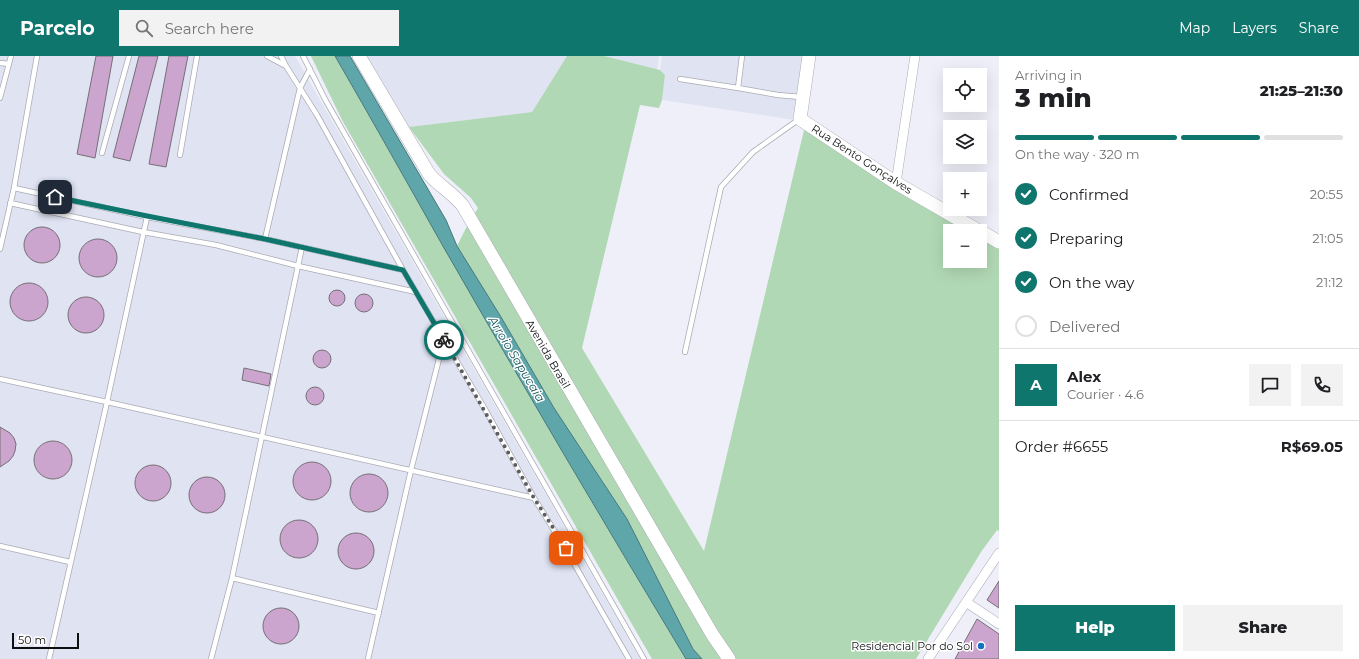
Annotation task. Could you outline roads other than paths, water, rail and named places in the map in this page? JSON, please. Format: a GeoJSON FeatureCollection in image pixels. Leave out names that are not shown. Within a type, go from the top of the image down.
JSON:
{"type":"FeatureCollection","features":[{"type":"Feature","properties":{"kind":"main road","name":"Avenida Brasil"},"geometry":{"type":"LineString","coordinates":[[359,56],[429,174],[463,206],[712,634],[730,659]]}},
{"type":"Feature","properties":{"kind":"main road","name":"Rua Bento Gonçalves"},"geometry":{"type":"LineString","coordinates":[[809,56],[800,119],[896,183],[968,224]]}},
{"type":"Feature","properties":{"kind":"main road","name":"Rua Bento Gonçalves"},"geometry":{"type":"LineString","coordinates":[[987,235],[999,242]]}},
{"type":"Feature","properties":{"kind":"street"},"geometry":{"type":"LineString","coordinates":[[896,183],[915,56]]}},
{"type":"Feature","properties":{"kind":"street"},"geometry":{"type":"LineString","coordinates":[[930,658],[999,553]]}},
{"type":"Feature","properties":{"kind":"street"},"geometry":{"type":"LineString","coordinates":[[966,602],[999,624]]}},
{"type":"Feature","properties":{"kind":"lane"},"geometry":{"type":"LineString","coordinates":[[0,98],[11,56]]}},
{"type":"Feature","properties":{"kind":"lane"},"geometry":{"type":"LineString","coordinates":[[0,249],[14,188],[37,56]]}},
{"type":"Feature","properties":{"kind":"lane"},"geometry":{"type":"LineString","coordinates":[[102,153],[129,56]]}},
{"type":"Feature","properties":{"kind":"lane"},"geometry":{"type":"LineString","coordinates":[[180,155],[197,56]]}},
{"type":"Feature","properties":{"kind":"lane"},"geometry":{"type":"LineString","coordinates":[[267,56],[286,66]]}},
{"type":"Feature","properties":{"kind":"lane"},"geometry":{"type":"LineString","coordinates":[[281,56],[534,498],[566,548],[629,659]]}},
{"type":"Feature","properties":{"kind":"lane"},"geometry":{"type":"LineString","coordinates":[[303,56],[326,101],[644,659]]}},
{"type":"Feature","properties":{"kind":"lane"},"geometry":{"type":"LineString","coordinates":[[738,88],[742,56]]}},
{"type":"Feature","properties":{"kind":"lane"},"geometry":{"type":"LineString","coordinates":[[0,62],[9,64]]}},
{"type":"Feature","properties":{"kind":"lane"},"geometry":{"type":"LineString","coordinates":[[265,239],[300,88],[310,69]]}},
{"type":"Feature","properties":{"kind":"lane"},"geometry":{"type":"LineString","coordinates":[[680,79],[778,95],[803,97]]}},
{"type":"Feature","properties":{"kind":"lane"},"geometry":{"type":"LineString","coordinates":[[685,352],[721,187],[753,152],[800,119]]}},
{"type":"Feature","properties":{"kind":"lane"},"geometry":{"type":"LineString","coordinates":[[14,188],[265,239],[403,270]]}},
{"type":"Feature","properties":{"kind":"lane"},"geometry":{"type":"LineString","coordinates":[[65,214],[68,200]]}},
{"type":"Feature","properties":{"kind":"lane"},"geometry":{"type":"LineString","coordinates":[[10,203],[216,246],[416,292]]}},
{"type":"Feature","properties":{"kind":"lane"},"geometry":{"type":"LineString","coordinates":[[49,659],[147,216]]}},
{"type":"Feature","properties":{"kind":"lane"},"geometry":{"type":"LineString","coordinates":[[211,659],[232,578],[302,248]]}},
{"type":"Feature","properties":{"kind":"lane"},"geometry":{"type":"LineString","coordinates":[[368,659],[411,470],[444,339]]}},
{"type":"Feature","properties":{"kind":"lane"},"geometry":{"type":"LineString","coordinates":[[0,379],[534,498]]}},
{"type":"Feature","properties":{"kind":"lane"},"geometry":{"type":"LineString","coordinates":[[0,546],[70,562]]}},
{"type":"Feature","properties":{"kind":"lane"},"geometry":{"type":"LineString","coordinates":[[232,578],[379,613]]}},
{"type":"Feature","properties":{"kind":"water","name":"Arroio Sapucaia"},"geometry":{"type":"Polygon","coordinates":[[[335,56],[350,56],[446,220],[457,246],[501,317],[554,408],[627,519],[693,649],[702,659],[686,659],[594,506],[444,248],[335,56]]]}},
{"type":"Feature","properties":{"kind":"place","name":"Residencial Por do Sol"},"geometry":{"type":"Point","coordinates":[981,646]}}]}
